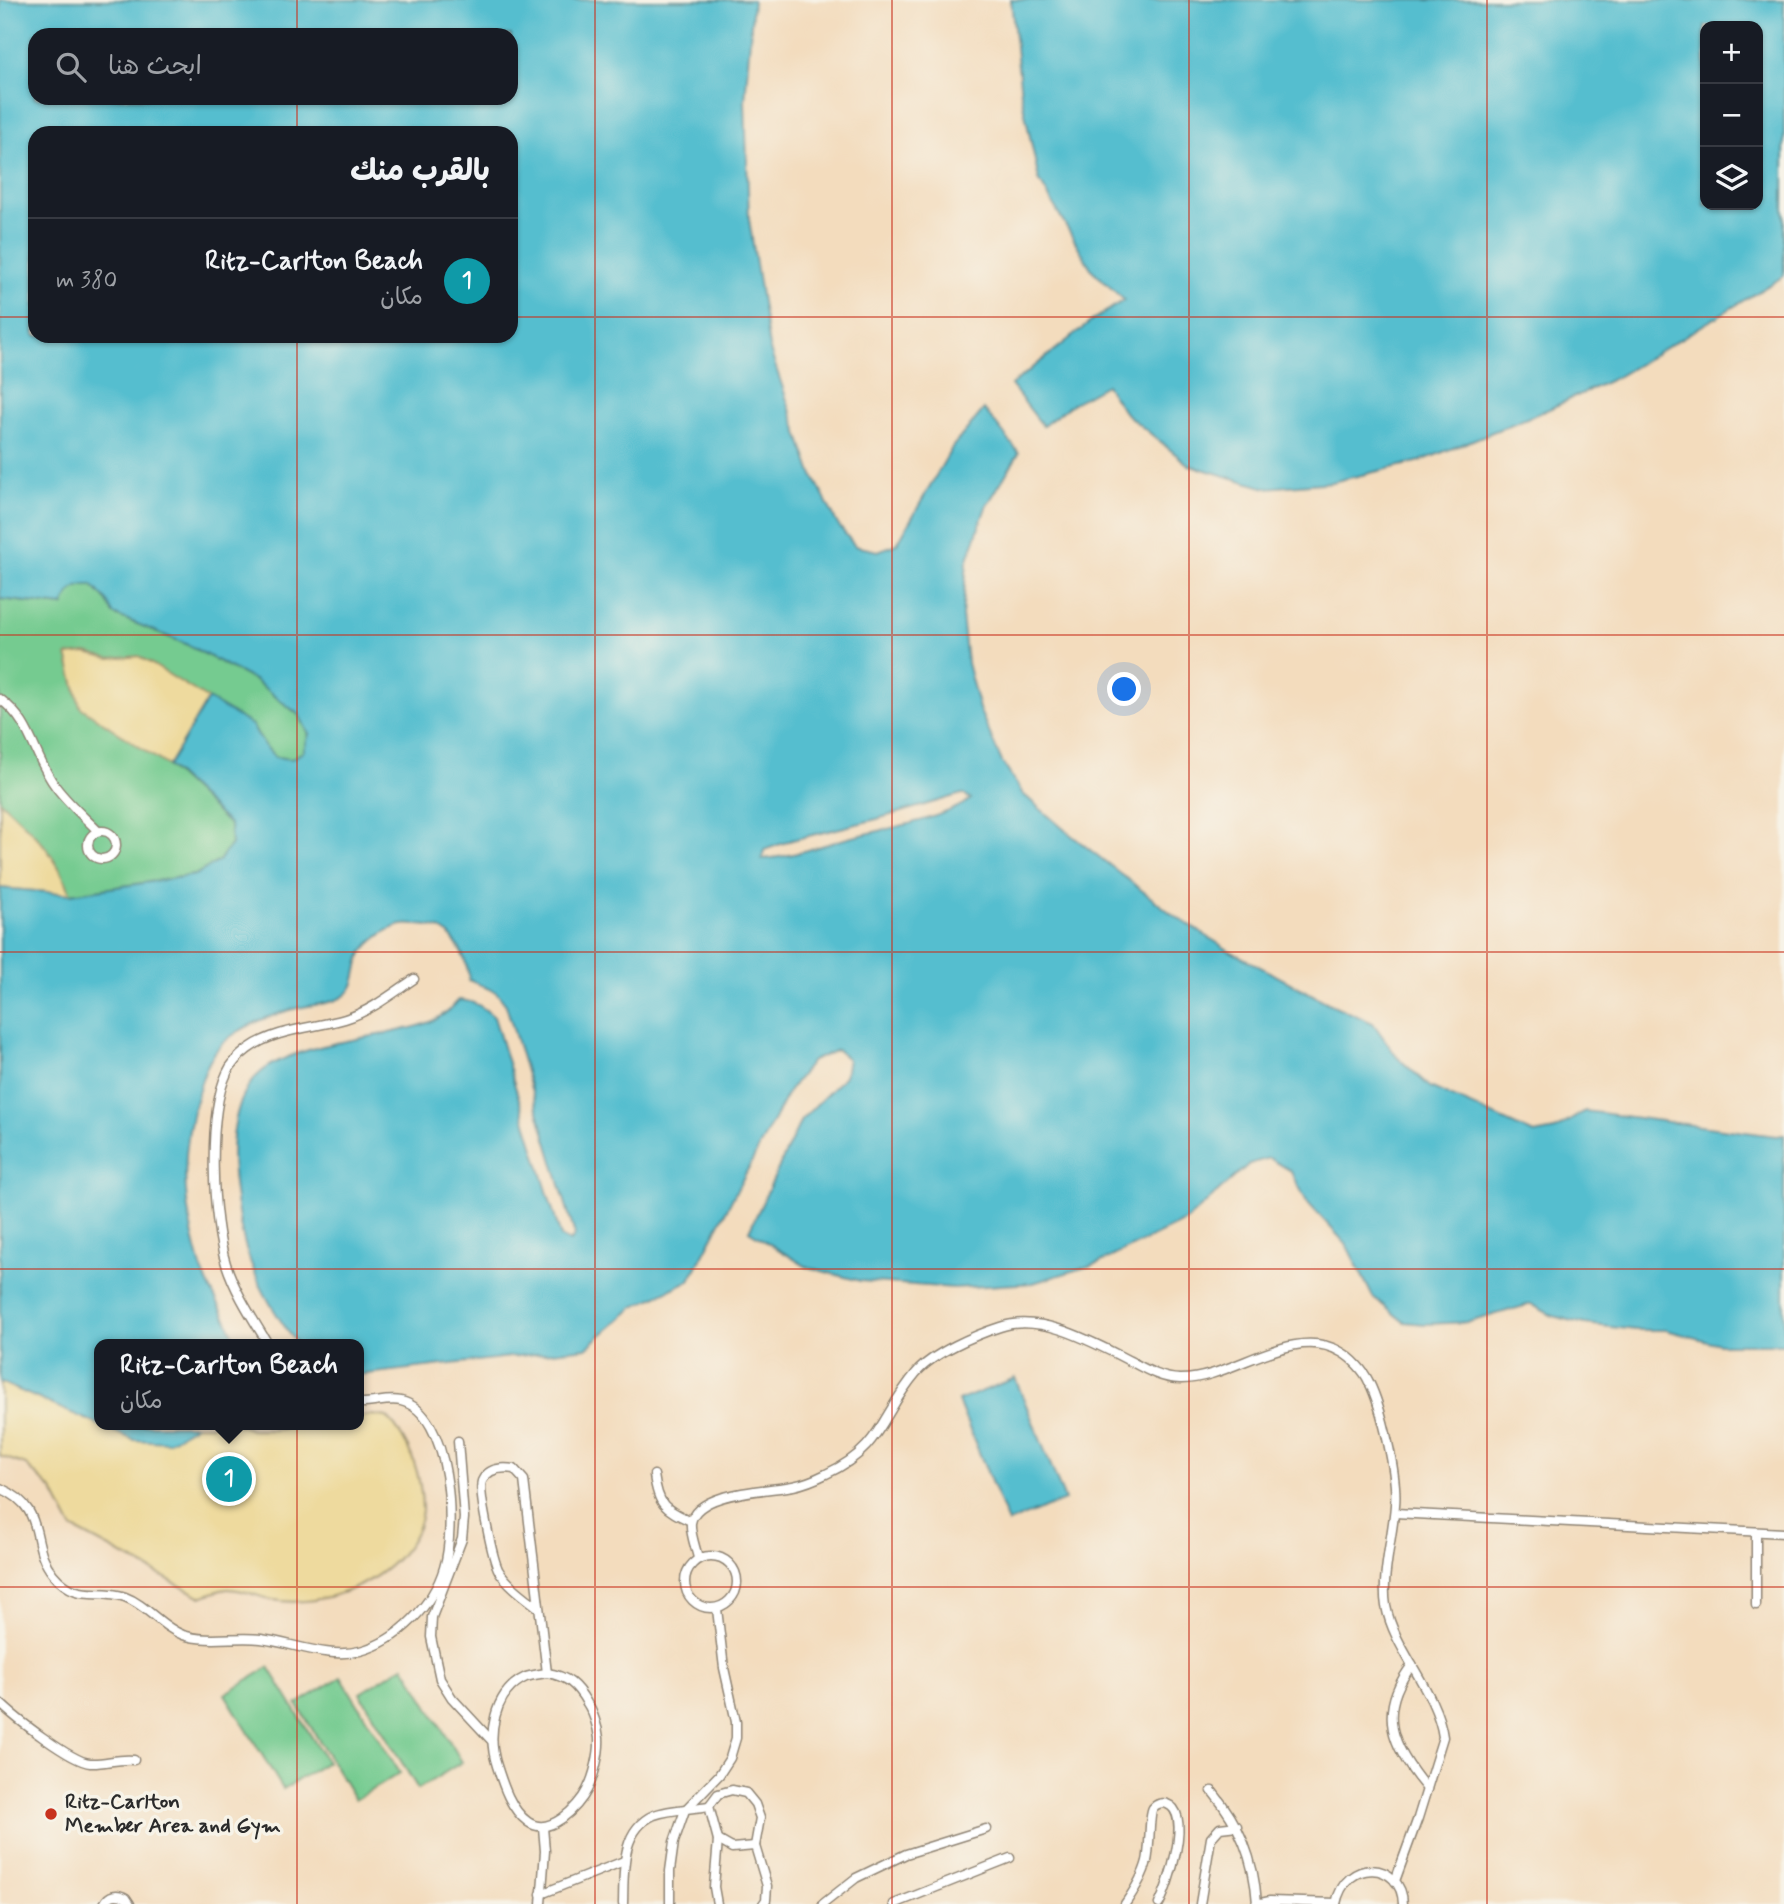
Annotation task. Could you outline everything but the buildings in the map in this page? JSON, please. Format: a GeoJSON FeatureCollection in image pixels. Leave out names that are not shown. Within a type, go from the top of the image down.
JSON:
{"type":"FeatureCollection","features":[{"type":"Feature","properties":{"kind":"lane"},"geometry":{"type":"LineString","coordinates":[[0,699],[18,715],[56,787],[98,831]]}},
{"type":"Feature","properties":{"kind":"lane"},"geometry":{"type":"LineString","coordinates":[[265,1339],[236,1288],[220,1241],[214,1192],[214,1160],[220,1096],[227,1072],[250,1048],[282,1034],[363,1013],[414,979]]}},
{"type":"Feature","properties":{"kind":"lane"},"geometry":{"type":"LineString","coordinates":[[698,1558],[691,1521],[700,1508],[716,1499],[795,1486],[857,1457],[877,1436],[917,1372],[931,1360],[1000,1327],[1017,1323],[1037,1323],[1114,1353],[1163,1376],[1178,1379],[1196,1378],[1297,1344],[1322,1344],[1341,1352],[1357,1364],[1369,1382],[1389,1443],[1396,1500],[1384,1588],[1386,1608],[1434,1707],[1443,1737],[1395,1881]]}},
{"type":"Feature","properties":{"kind":"lane"},"geometry":{"type":"LineString","coordinates":[[0,1488],[16,1497],[33,1517],[46,1564],[54,1576],[83,1594],[116,1594],[128,1598],[169,1628],[202,1639],[252,1638],[331,1652],[360,1651],[376,1645],[406,1625],[421,1611],[438,1585],[448,1552],[450,1519],[445,1473],[435,1436],[425,1419],[413,1407],[401,1401],[364,1403]]}},
{"type":"Feature","properties":{"kind":"lane"},"geometry":{"type":"LineString","coordinates":[[458,1441],[463,1539],[432,1617],[431,1637],[440,1679],[452,1698],[492,1741]]}},
{"type":"Feature","properties":{"kind":"lane"},"geometry":{"type":"LineString","coordinates":[[539,1608],[513,1587],[500,1573],[493,1559],[480,1485],[486,1474],[501,1467],[514,1468],[524,1480],[547,1673]]}},
{"type":"Feature","properties":{"kind":"lane"},"geometry":{"type":"LineString","coordinates":[[445,1473],[460,1468]]}},
{"type":"Feature","properties":{"kind":"lane"},"geometry":{"type":"LineString","coordinates":[[654,1475],[657,1497],[664,1507],[691,1521]]}},
{"type":"Feature","properties":{"kind":"lane"},"geometry":{"type":"LineString","coordinates":[[1395,1513],[1784,1533]]}},
{"type":"Feature","properties":{"kind":"lane"},"geometry":{"type":"LineString","coordinates":[[1756,1532],[1756,1605]]}},
{"type":"Feature","properties":{"kind":"lane"},"geometry":{"type":"LineString","coordinates":[[711,1556],[724,1559],[733,1567],[738,1579],[736,1592],[729,1603],[717,1609],[702,1608],[689,1599],[684,1584],[687,1569],[698,1558],[711,1556]]}},
{"type":"Feature","properties":{"kind":"lane"},"geometry":{"type":"LineString","coordinates":[[670,1904],[670,1871],[674,1842],[685,1810],[719,1775],[730,1758],[736,1738],[736,1722],[724,1668],[717,1609]]}},
{"type":"Feature","properties":{"kind":"lane"},"geometry":{"type":"LineString","coordinates":[[421,1611],[432,1617]]}},
{"type":"Feature","properties":{"kind":"lane"},"geometry":{"type":"LineString","coordinates":[[1412,1665],[1399,1682],[1390,1711],[1399,1749],[1410,1769],[1427,1788]]}},
{"type":"Feature","properties":{"kind":"lane"},"geometry":{"type":"LineString","coordinates":[[547,1673],[562,1675],[581,1691],[591,1709],[599,1738],[587,1790],[561,1819],[543,1827],[529,1823],[514,1808],[502,1783],[492,1741],[496,1710],[506,1693],[525,1677],[547,1673]]}},
{"type":"Feature","properties":{"kind":"lane"},"geometry":{"type":"LineString","coordinates":[[0,1703],[12,1715],[80,1760],[92,1763],[114,1759],[134,1760]]}},
{"type":"Feature","properties":{"kind":"lane"},"geometry":{"type":"LineString","coordinates":[[623,1904],[624,1861],[628,1844],[640,1825],[655,1815],[709,1806],[718,1794],[732,1790],[746,1793],[755,1804],[760,1818],[755,1846],[767,1886],[763,1904]]}},
{"type":"Feature","properties":{"kind":"lane"},"geometry":{"type":"LineString","coordinates":[[1212,1791],[1237,1826],[1248,1850],[1255,1876],[1257,1904],[1270,1901],[1336,1903],[1340,1888],[1351,1876],[1366,1870],[1381,1872],[1395,1881],[1403,1895],[1403,1904]]}},
{"type":"Feature","properties":{"kind":"lane"},"geometry":{"type":"LineString","coordinates":[[1125,1904],[1138,1886],[1147,1861],[1151,1841],[1151,1813],[1154,1807],[1161,1803],[1169,1804],[1175,1810],[1177,1839],[1174,1864],[1159,1904]]}},
{"type":"Feature","properties":{"kind":"lane"},"geometry":{"type":"LineString","coordinates":[[709,1806],[718,1840],[714,1888],[717,1904]]}},
{"type":"Feature","properties":{"kind":"lane"},"geometry":{"type":"LineString","coordinates":[[1199,1904],[1210,1838],[1220,1828],[1237,1826]]}},
{"type":"Feature","properties":{"kind":"lane"},"geometry":{"type":"LineString","coordinates":[[541,1904],[545,1851],[543,1827]]}},
{"type":"Feature","properties":{"kind":"lane"},"geometry":{"type":"LineString","coordinates":[[823,1904],[856,1878],[906,1854],[986,1829]]}},
{"type":"Feature","properties":{"kind":"lane"},"geometry":{"type":"LineString","coordinates":[[718,1840],[732,1848],[755,1846]]}},
{"type":"Feature","properties":{"kind":"lane"},"geometry":{"type":"LineString","coordinates":[[894,1904],[1010,1858]]}},
{"type":"Feature","properties":{"kind":"lane"},"geometry":{"type":"LineString","coordinates":[[541,1894],[624,1861]]}},
{"type":"Feature","properties":{"kind":"lane"},"geometry":{"type":"LineString","coordinates":[[104,1904],[115,1894],[127,1898],[130,1904]]}},
{"type":"Feature","properties":{"kind":"green space"},"geometry":{"type":"Polygon","coordinates":[[[79,585],[92,585],[107,601],[113,614],[186,644],[254,680],[299,715],[309,734],[304,752],[291,759],[275,757],[252,725],[168,767],[230,825],[231,844],[219,861],[195,875],[71,894],[0,888],[0,599],[63,606],[69,592],[79,585]]]}},
{"type":"Feature","properties":{"kind":"green space"},"geometry":{"type":"Polygon","coordinates":[[[404,1666],[462,1762],[418,1789],[360,1693],[404,1666]]]}},
{"type":"Feature","properties":{"kind":"green space"},"geometry":{"type":"Polygon","coordinates":[[[269,1667],[327,1762],[283,1789],[225,1694],[269,1667]]]}},
{"type":"Feature","properties":{"kind":"green space"},"geometry":{"type":"Polygon","coordinates":[[[341,1677],[400,1773],[355,1800],[297,1704],[341,1677]]]}},
{"type":"Feature","properties":{"kind":"sand"},"geometry":{"type":"Polygon","coordinates":[[[86,653],[110,659],[139,656],[208,699],[168,766],[80,707],[67,655],[86,653]]]}},
{"type":"Feature","properties":{"kind":"sand"},"geometry":{"type":"Polygon","coordinates":[[[0,801],[50,853],[71,894],[0,888],[0,801]]]}},
{"type":"Feature","properties":{"kind":"sand"},"geometry":{"type":"Polygon","coordinates":[[[0,1382],[94,1422],[94,1430],[112,1430],[135,1440],[180,1430],[364,1430],[364,1416],[387,1417],[402,1437],[413,1460],[420,1484],[422,1510],[414,1537],[396,1560],[384,1571],[355,1588],[322,1598],[289,1602],[232,1589],[201,1597],[72,1528],[53,1491],[26,1465],[0,1456],[0,1382]]]}},
{"type":"Feature","properties":{"kind":"water"},"geometry":{"type":"Polygon","coordinates":[[[0,0],[753,0],[745,101],[749,219],[769,347],[811,471],[838,525],[855,546],[878,551],[897,544],[953,446],[984,409],[1019,453],[986,507],[967,562],[962,616],[967,663],[979,709],[1002,762],[1023,794],[1172,914],[1230,951],[1326,1002],[1373,1023],[1397,1057],[1430,1087],[1534,1134],[1555,1130],[1585,1111],[1784,1135],[1784,1344],[1719,1344],[1666,1330],[1636,1330],[1585,1324],[1553,1316],[1531,1304],[1469,1322],[1404,1322],[1373,1297],[1346,1244],[1307,1202],[1291,1171],[1269,1158],[1249,1164],[1187,1220],[1099,1263],[1033,1283],[954,1288],[860,1281],[807,1267],[749,1231],[801,1120],[845,1076],[848,1059],[837,1050],[812,1061],[788,1092],[690,1280],[634,1307],[586,1348],[364,1374],[364,1339],[293,1339],[270,1303],[251,1264],[239,1222],[233,1173],[233,1134],[244,1094],[259,1074],[271,1065],[320,1047],[419,1026],[443,1015],[459,1000],[478,1005],[494,1017],[561,1237],[570,1242],[575,1235],[506,1005],[496,992],[469,980],[464,957],[448,934],[431,926],[405,925],[386,932],[366,948],[360,958],[353,985],[344,996],[257,1022],[228,1038],[211,1058],[199,1089],[188,1135],[185,1178],[190,1221],[201,1267],[234,1339],[94,1339],[94,1423],[0,1382],[0,888],[71,894],[195,875],[219,861],[231,844],[230,825],[168,766],[208,699],[252,725],[275,757],[291,759],[303,752],[309,734],[299,715],[254,680],[186,644],[113,614],[107,601],[92,585],[74,589],[63,606],[0,599],[0,0]],[[962,794],[792,840],[764,850],[762,859],[796,853],[946,812],[971,799],[962,794]]]}},
{"type":"Feature","properties":{"kind":"water"},"geometry":{"type":"Polygon","coordinates":[[[1011,0],[1784,0],[1784,276],[1617,377],[1549,409],[1421,461],[1332,482],[1266,488],[1189,465],[1124,412],[1106,385],[1072,404],[1043,426],[1011,385],[1093,320],[1124,300],[1092,270],[1039,180],[1021,94],[1011,0]]]}},
{"type":"Feature","properties":{"kind":"water"},"geometry":{"type":"Polygon","coordinates":[[[1015,1378],[1065,1500],[1008,1523],[958,1401],[1015,1378]]]}},
{"type":"Feature","properties":{"kind":"water"},"geometry":{"type":"Polygon","coordinates":[[[111,1430],[188,1430],[168,1442],[134,1440],[111,1430]]]}},
{"type":"Feature","properties":{"kind":"place","name":"Ritz-Carlton Beach"},"geometry":{"type":"Point","coordinates":[229,1479]}},
{"type":"Feature","properties":{"kind":"place","name":"Ritz-Carlton Member Area and Gym"},"geometry":{"type":"Point","coordinates":[51,1814]}}]}
